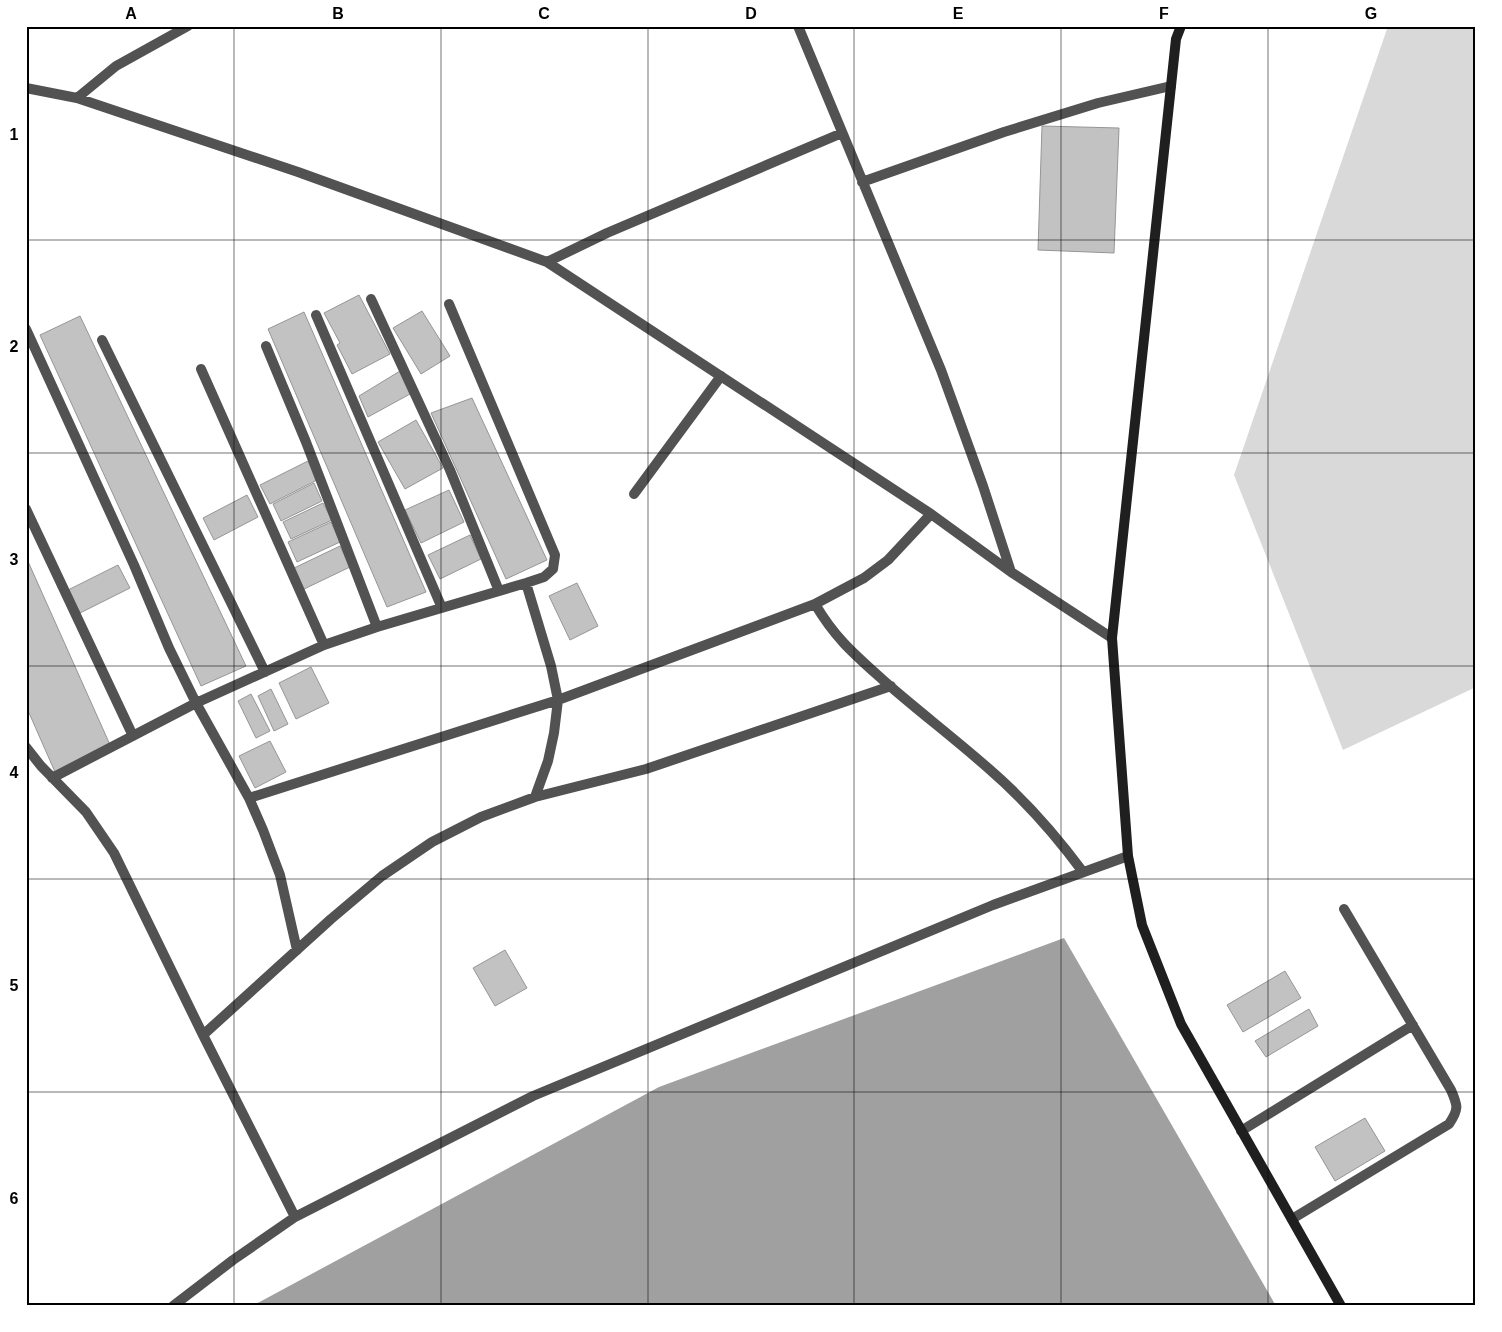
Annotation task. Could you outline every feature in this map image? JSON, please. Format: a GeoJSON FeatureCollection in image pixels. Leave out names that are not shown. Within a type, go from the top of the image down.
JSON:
{"type":"FeatureCollection","features":[{"type":"Feature","properties":{"kind":"main road"},"geometry":{"type":"LineString","coordinates":[[1181,26],[1176,39],[1112,638],[1128,856],[1142,926],[1180,1024],[1341,1306]]}},
{"type":"Feature","properties":{"kind":"street"},"geometry":{"type":"LineString","coordinates":[[77,98],[116,66],[188,26]]}},
{"type":"Feature","properties":{"kind":"street"},"geometry":{"type":"LineString","coordinates":[[798,26],[941,370],[983,486],[1011,572]]}},
{"type":"Feature","properties":{"kind":"street"},"geometry":{"type":"LineString","coordinates":[[862,182],[1004,132],[1098,103],[1171,86]]}},
{"type":"Feature","properties":{"kind":"street"},"geometry":{"type":"LineString","coordinates":[[26,88],[77,98],[298,172],[547,262],[931,514],[1011,572],[1112,638]]}},
{"type":"Feature","properties":{"kind":"street"},"geometry":{"type":"LineString","coordinates":[[547,262],[607,232],[842,133]]}},
{"type":"Feature","properties":{"kind":"street"},"geometry":{"type":"LineString","coordinates":[[371,299],[450,470],[500,591]]}},
{"type":"Feature","properties":{"kind":"street"},"geometry":{"type":"LineString","coordinates":[[52,778],[196,703],[324,644],[377,626],[526,583],[544,577],[553,569],[555,555],[449,304]]}},
{"type":"Feature","properties":{"kind":"street"},"geometry":{"type":"LineString","coordinates":[[316,316],[442,608]]}},
{"type":"Feature","properties":{"kind":"street"},"geometry":{"type":"LineString","coordinates":[[26,329],[134,565],[169,648],[196,703],[249,798],[280,875],[298,950]]}},
{"type":"Feature","properties":{"kind":"street"},"geometry":{"type":"LineString","coordinates":[[102,340],[265,672]]}},
{"type":"Feature","properties":{"kind":"street"},"geometry":{"type":"LineString","coordinates":[[266,346],[306,442],[377,626]]}},
{"type":"Feature","properties":{"kind":"street"},"geometry":{"type":"LineString","coordinates":[[201,369],[324,644]]}},
{"type":"Feature","properties":{"kind":"street"},"geometry":{"type":"LineString","coordinates":[[634,494],[721,376]]}},
{"type":"Feature","properties":{"kind":"street"},"geometry":{"type":"LineString","coordinates":[[26,509],[132,736]]}},
{"type":"Feature","properties":{"kind":"street"},"geometry":{"type":"LineString","coordinates":[[249,798],[558,700],[815,604],[864,578],[888,560],[931,514]]}},
{"type":"Feature","properties":{"kind":"street"},"geometry":{"type":"LineString","coordinates":[[526,583],[551,666],[558,700],[548,761],[535,797]]}},
{"type":"Feature","properties":{"kind":"street"},"geometry":{"type":"LineString","coordinates":[[815,604],[826,623],[845,646],[989,769],[1034,811],[1060,840],[1083,872]]}},
{"type":"Feature","properties":{"kind":"street"},"geometry":{"type":"LineString","coordinates":[[203,1035],[382,876],[432,842],[481,817],[535,797],[646,770],[891,686]]}},
{"type":"Feature","properties":{"kind":"street"},"geometry":{"type":"LineString","coordinates":[[26,747],[52,778],[86,812],[114,852],[203,1035],[296,1217]]}},
{"type":"Feature","properties":{"kind":"street"},"geometry":{"type":"LineString","coordinates":[[173,1306],[233,1260],[296,1217],[533,1096],[993,905],[1128,856]]}},
{"type":"Feature","properties":{"kind":"street"},"geometry":{"type":"LineString","coordinates":[[1292,1219],[1449,1124],[1457,1113],[1457,1104],[1451,1090],[1344,909]]}},
{"type":"Feature","properties":{"kind":"street"},"geometry":{"type":"LineString","coordinates":[[1241,1131],[1413,1025]]}},
{"type":"Feature","properties":{"kind":"shaded area"},"geometry":{"type":"Polygon","coordinates":[[[1388,26],[1476,26],[1476,687],[1343,750],[1234,475],[1388,26]]]}},
{"type":"Feature","properties":{"kind":"shaded area"},"geometry":{"type":"Polygon","coordinates":[[[1064,938],[1276,1306],[252,1306],[659,1087],[1064,938]]]}},
{"type":"Feature","properties":{"kind":"building"},"geometry":{"type":"Polygon","coordinates":[[[1042,126],[1119,128],[1114,253],[1038,250],[1042,126]]]}},
{"type":"Feature","properties":{"kind":"building"},"geometry":{"type":"Polygon","coordinates":[[[359,295],[390,354],[352,374],[337,345],[340,343],[324,313],[359,295]]]}},
{"type":"Feature","properties":{"kind":"building"},"geometry":{"type":"Polygon","coordinates":[[[422,311],[450,356],[421,374],[393,328],[422,311]]]}},
{"type":"Feature","properties":{"kind":"building"},"geometry":{"type":"Polygon","coordinates":[[[304,312],[426,592],[387,607],[268,329],[304,312]]]}},
{"type":"Feature","properties":{"kind":"building"},"geometry":{"type":"Polygon","coordinates":[[[80,316],[246,666],[201,686],[40,335],[80,316]]]}},
{"type":"Feature","properties":{"kind":"building"},"geometry":{"type":"Polygon","coordinates":[[[400,371],[410,394],[368,417],[359,396],[400,371]]]}},
{"type":"Feature","properties":{"kind":"building"},"geometry":{"type":"Polygon","coordinates":[[[472,398],[547,560],[506,579],[431,413],[472,398]]]}},
{"type":"Feature","properties":{"kind":"building"},"geometry":{"type":"Polygon","coordinates":[[[416,420],[443,468],[405,489],[378,442],[416,420]]]}},
{"type":"Feature","properties":{"kind":"building"},"geometry":{"type":"Polygon","coordinates":[[[308,461],[317,480],[270,504],[260,485],[308,461]]]}},
{"type":"Feature","properties":{"kind":"building"},"geometry":{"type":"Polygon","coordinates":[[[314,483],[322,501],[281,521],[273,504],[314,483]]]}},
{"type":"Feature","properties":{"kind":"building"},"geometry":{"type":"Polygon","coordinates":[[[449,490],[464,522],[421,543],[405,510],[449,490]]]}},
{"type":"Feature","properties":{"kind":"building"},"geometry":{"type":"Polygon","coordinates":[[[247,495],[258,517],[214,540],[203,518],[247,495]]]}},
{"type":"Feature","properties":{"kind":"building"},"geometry":{"type":"Polygon","coordinates":[[[323,503],[332,520],[291,539],[283,522],[323,503]]]}},
{"type":"Feature","properties":{"kind":"building"},"geometry":{"type":"Polygon","coordinates":[[[331,522],[340,542],[297,562],[288,542],[331,522]]]}},
{"type":"Feature","properties":{"kind":"building"},"geometry":{"type":"Polygon","coordinates":[[[470,535],[481,559],[440,579],[428,555],[470,535]]]}},
{"type":"Feature","properties":{"kind":"building"},"geometry":{"type":"Polygon","coordinates":[[[340,546],[350,567],[302,590],[292,569],[340,546]]]}},
{"type":"Feature","properties":{"kind":"building"},"geometry":{"type":"Polygon","coordinates":[[[26,557],[111,747],[55,772],[26,706],[26,557]]]}},
{"type":"Feature","properties":{"kind":"building"},"geometry":{"type":"Polygon","coordinates":[[[118,565],[130,588],[80,613],[68,590],[118,565]]]}},
{"type":"Feature","properties":{"kind":"building"},"geometry":{"type":"Polygon","coordinates":[[[577,583],[598,626],[570,640],[549,596],[577,583]]]}},
{"type":"Feature","properties":{"kind":"building"},"geometry":{"type":"Polygon","coordinates":[[[311,667],[329,703],[296,719],[279,683],[311,667]]]}},
{"type":"Feature","properties":{"kind":"building"},"geometry":{"type":"Polygon","coordinates":[[[271,689],[288,724],[274,731],[258,696],[271,689]]]}},
{"type":"Feature","properties":{"kind":"building"},"geometry":{"type":"Polygon","coordinates":[[[251,694],[270,731],[256,738],[238,701],[251,694]]]}},
{"type":"Feature","properties":{"kind":"building"},"geometry":{"type":"Polygon","coordinates":[[[270,741],[286,772],[255,788],[239,756],[270,741]]]}},
{"type":"Feature","properties":{"kind":"building"},"geometry":{"type":"Polygon","coordinates":[[[505,950],[527,988],[495,1006],[473,968],[505,950]]]}},
{"type":"Feature","properties":{"kind":"building"},"geometry":{"type":"Polygon","coordinates":[[[1285,971],[1301,998],[1243,1032],[1227,1005],[1285,971]]]}},
{"type":"Feature","properties":{"kind":"building"},"geometry":{"type":"Polygon","coordinates":[[[1309,1009],[1318,1026],[1266,1057],[1255,1041],[1309,1009]]]}},
{"type":"Feature","properties":{"kind":"building"},"geometry":{"type":"Polygon","coordinates":[[[1365,1118],[1385,1151],[1335,1181],[1315,1147],[1365,1118]]]}}]}
